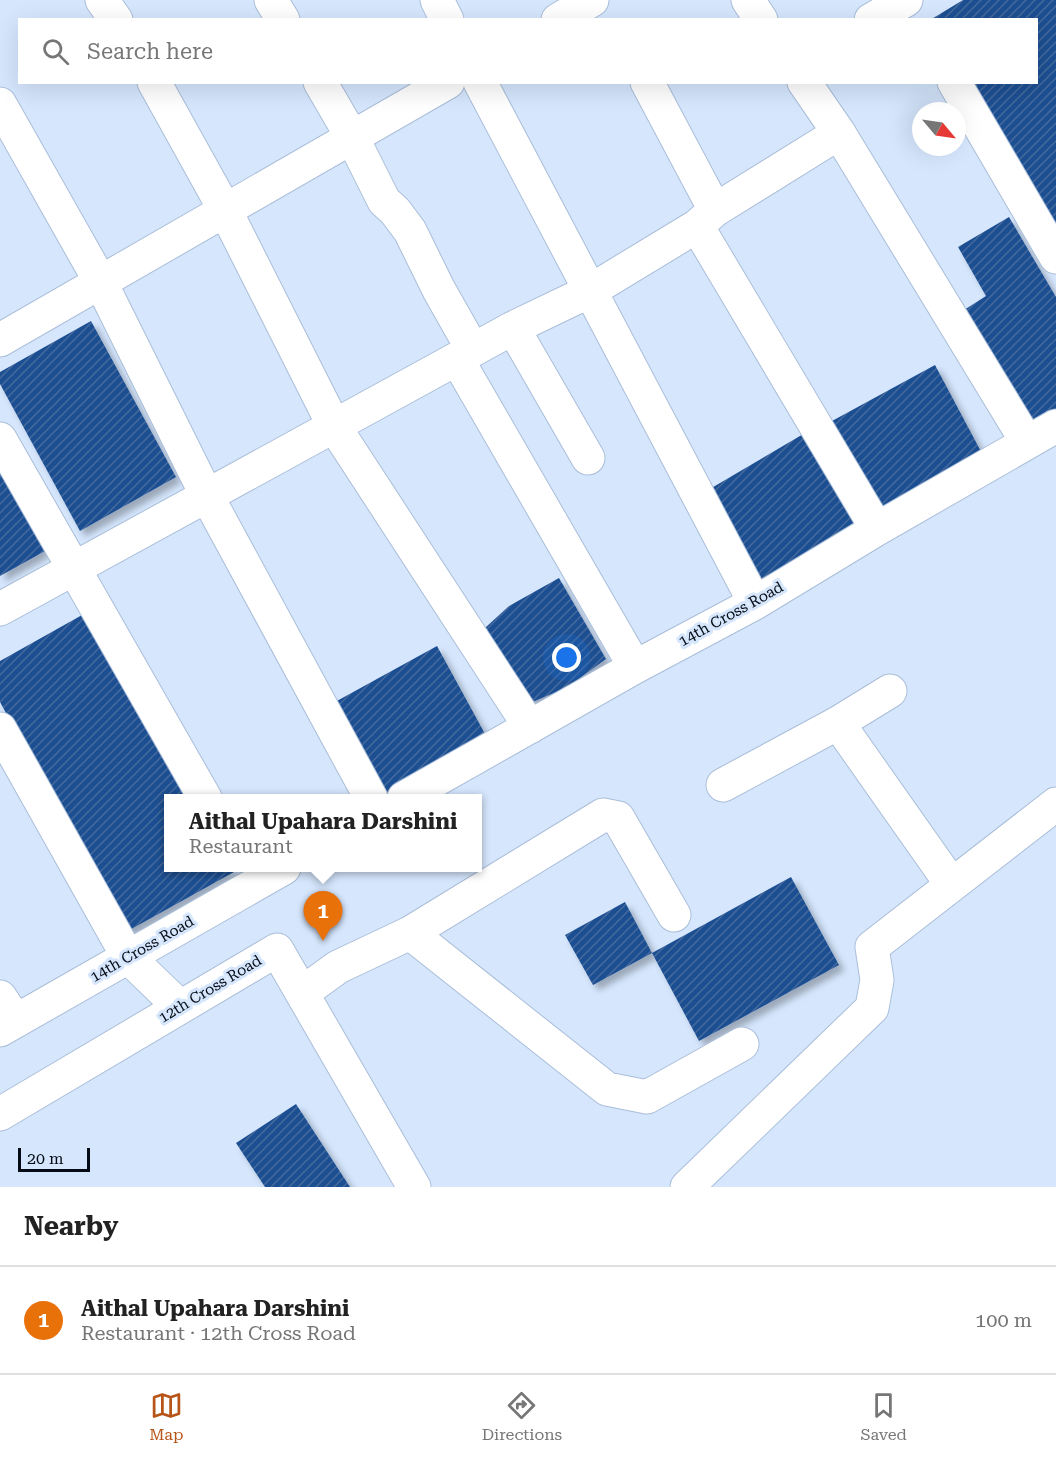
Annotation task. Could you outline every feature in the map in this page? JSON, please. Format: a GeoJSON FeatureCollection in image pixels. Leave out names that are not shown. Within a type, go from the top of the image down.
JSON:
{"type":"FeatureCollection","features":[{"type":"Feature","properties":{"kind":"street"},"geometry":{"type":"LineString","coordinates":[[102,0],[115,18]]}},
{"type":"Feature","properties":{"kind":"street"},"geometry":{"type":"LineString","coordinates":[[272,0],[282,18]]}},
{"type":"Feature","properties":{"kind":"street"},"geometry":{"type":"LineString","coordinates":[[436,0],[446,18]]}},
{"type":"Feature","properties":{"kind":"street"},"geometry":{"type":"LineString","coordinates":[[748,0],[760,18]]}},
{"type":"Feature","properties":{"kind":"street"},"geometry":{"type":"LineString","coordinates":[[874,18],[906,0],[916,18]]}},
{"type":"Feature","properties":{"kind":"street"},"geometry":{"type":"LineString","coordinates":[[580,6],[608,18]]}},
{"type":"Feature","properties":{"kind":"street"},"geometry":{"type":"LineString","coordinates":[[155,84],[225,210],[334,426],[530,727]]}},
{"type":"Feature","properties":{"kind":"street"},"geometry":{"type":"LineString","coordinates":[[321,84],[352,137],[384,201],[410,231],[439,290],[465,354],[635,667]]}},
{"type":"Feature","properties":{"kind":"street"},"geometry":{"type":"LineString","coordinates":[[0,340],[445,84]]}},
{"type":"Feature","properties":{"kind":"street"},"geometry":{"type":"LineString","coordinates":[[481,84],[755,603]]}},
{"type":"Feature","properties":{"kind":"street"},"geometry":{"type":"LineString","coordinates":[[648,84],[706,218],[877,529]]}},
{"type":"Feature","properties":{"kind":"street"},"geometry":{"type":"LineString","coordinates":[[805,84],[838,133],[1027,442]]}},
{"type":"Feature","properties":{"kind":"street"},"geometry":{"type":"LineString","coordinates":[[955,84],[1056,257]]}},
{"type":"Feature","properties":{"kind":"street"},"geometry":{"type":"LineString","coordinates":[[0,104],[100,281],[207,496],[369,794]]}},
{"type":"Feature","properties":{"kind":"street"},"geometry":{"type":"LineString","coordinates":[[0,609],[513,328],[590,291],[838,133]]}},
{"type":"Feature","properties":{"kind":"street"},"geometry":{"type":"LineString","coordinates":[[513,328],[588,458]]}},
{"type":"Feature","properties":{"kind":"street","name":"14th Cross Road"},"geometry":{"type":"LineString","coordinates":[[411,794],[635,667],[755,603],[877,529],[1056,426]]}},
{"type":"Feature","properties":{"kind":"street"},"geometry":{"type":"LineString","coordinates":[[0,439],[203,794]]}},
{"type":"Feature","properties":{"kind":"street"},"geometry":{"type":"LineString","coordinates":[[723,785],[838,723],[890,691]]}},
{"type":"Feature","properties":{"kind":"street"},"geometry":{"type":"LineString","coordinates":[[838,723],[952,885]]}},
{"type":"Feature","properties":{"kind":"street"},"geometry":{"type":"LineString","coordinates":[[0,729],[128,957],[180,1007]]}},
{"type":"Feature","properties":{"kind":"street"},"geometry":{"type":"LineString","coordinates":[[687,1187],[872,1008],[877,980],[872,946],[1056,804]]}},
{"type":"Feature","properties":{"kind":"street"},"geometry":{"type":"LineString","coordinates":[[302,993],[338,967],[410,933],[603,815],[618,818],[674,915]]}},
{"type":"Feature","properties":{"kind":"street","name":"14th Cross Road"},"geometry":{"type":"LineString","coordinates":[[5,1016],[128,957],[250,876],[265,872]]}},
{"type":"Feature","properties":{"kind":"street"},"geometry":{"type":"LineString","coordinates":[[410,933],[607,1089],[647,1097],[742,1044]]}},
{"type":"Feature","properties":{"kind":"street","name":"12th Cross Road"},"geometry":{"type":"LineString","coordinates":[[0,1113],[277,950],[414,1187]]}},
{"type":"Feature","properties":{"kind":"building"},"geometry":{"type":"Polygon","coordinates":[[[963,0],[1056,0],[1056,233],[968,84],[1038,84],[1038,18],[933,18],[963,0]]]}},
{"type":"Feature","properties":{"kind":"building"},"geometry":{"type":"Polygon","coordinates":[[[1009,217],[1056,297],[1056,417],[1031,426],[964,310],[986,296],[958,247],[1009,217]]]}},
{"type":"Feature","properties":{"kind":"building"},"geometry":{"type":"Polygon","coordinates":[[[91,321],[176,477],[80,531],[0,384],[0,372],[91,321]]]}},
{"type":"Feature","properties":{"kind":"building"},"geometry":{"type":"Polygon","coordinates":[[[935,365],[985,459],[881,515],[832,421],[935,365]]]}},
{"type":"Feature","properties":{"kind":"building"},"geometry":{"type":"Polygon","coordinates":[[[805,433],[859,526],[757,587],[703,493],[805,433]]]}},
{"type":"Feature","properties":{"kind":"building"},"geometry":{"type":"Polygon","coordinates":[[[0,470],[45,551],[0,576],[0,470]]]}},
{"type":"Feature","properties":{"kind":"building"},"geometry":{"type":"Polygon","coordinates":[[[559,578],[606,659],[566,688],[530,703],[485,628],[509,606],[559,578]]]}},
{"type":"Feature","properties":{"kind":"building"},"geometry":{"type":"Polygon","coordinates":[[[91,610],[192,794],[164,794],[164,872],[234,872],[126,932],[0,702],[0,661],[91,610]]]}},
{"type":"Feature","properties":{"kind":"building"},"geometry":{"type":"Polygon","coordinates":[[[437,646],[490,743],[395,794],[386,794],[335,702],[437,646]]]}},
{"type":"Feature","properties":{"kind":"building"},"geometry":{"type":"Polygon","coordinates":[[[791,877],[839,965],[699,1041],[652,953],[791,877]]]}},
{"type":"Feature","properties":{"kind":"building"},"geometry":{"type":"Polygon","coordinates":[[[625,902],[652,953],[593,985],[565,935],[625,902]]]}},
{"type":"Feature","properties":{"kind":"building"},"geometry":{"type":"Polygon","coordinates":[[[296,1104],[350,1187],[265,1187],[236,1143],[296,1104]]]}},
{"type":"Feature","properties":{"kind":"place","name":"Aithal Upahara Darshini"},"geometry":{"type":"Point","coordinates":[323,941]}}]}
